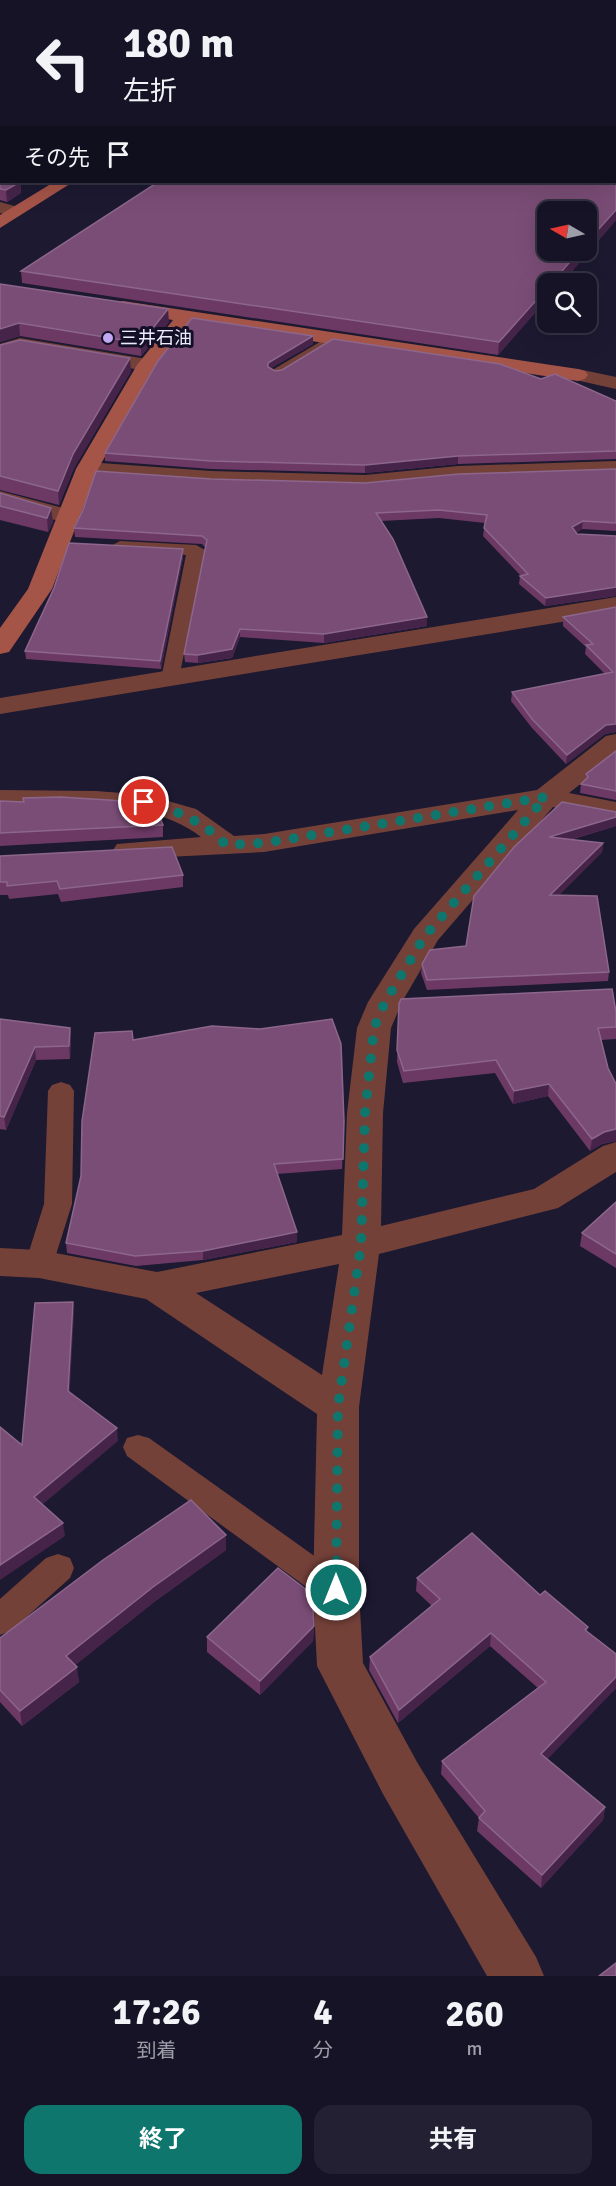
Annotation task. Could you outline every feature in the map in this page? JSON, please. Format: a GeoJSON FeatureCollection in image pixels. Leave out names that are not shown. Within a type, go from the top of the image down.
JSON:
{"type":"FeatureCollection","features":[{"type":"Feature","properties":{"kind":"street"},"geometry":{"type":"LineString","coordinates":[[0,223],[8,210],[63,183]]}},
{"type":"Feature","properties":{"kind":"street"},"geometry":{"type":"LineString","coordinates":[[104,304],[335,337],[616,383]]}},
{"type":"Feature","properties":{"kind":"street"},"geometry":{"type":"LineString","coordinates":[[0,646],[40,589],[66,544],[70,517],[87,469],[147,365],[186,316]]}},
{"type":"Feature","properties":{"kind":"street"},"geometry":{"type":"LineString","coordinates":[[0,351],[20,344],[147,365]]}},
{"type":"Feature","properties":{"kind":"street"},"geometry":{"type":"LineString","coordinates":[[87,469],[211,478],[365,482],[458,473],[616,468]]}},
{"type":"Feature","properties":{"kind":"street"},"geometry":{"type":"LineString","coordinates":[[0,498],[70,517]]}},
{"type":"Feature","properties":{"kind":"street"},"geometry":{"type":"LineString","coordinates":[[0,706],[616,605]]}},
{"type":"Feature","properties":{"kind":"street"},"geometry":{"type":"LineString","coordinates":[[517,1976],[400,1778],[340,1666],[336,1590],[338,1407],[361,1245],[365,1113],[374,1028],[396,1001],[425,936],[546,797],[616,742]]}},
{"type":"Feature","properties":{"kind":"street"},"geometry":{"type":"LineString","coordinates":[[95,852],[264,843],[546,797],[616,811]]}},
{"type":"Feature","properties":{"kind":"street"},"geometry":{"type":"LineString","coordinates":[[0,799],[144,802],[184,813],[210,828],[226,845]]}},
{"type":"Feature","properties":{"kind":"street"},"geometry":{"type":"LineString","coordinates":[[157,1287],[361,1245],[545,1199],[616,1155]]}},
{"type":"Feature","properties":{"kind":"street"},"geometry":{"type":"LineString","coordinates":[[0,1262],[39,1264],[157,1287],[338,1407]]}},
{"type":"Feature","properties":{"kind":"lane"},"geometry":{"type":"LineString","coordinates":[[276,372],[335,337]]}},
{"type":"Feature","properties":{"kind":"lane"},"geometry":{"type":"LineString","coordinates":[[105,545],[196,550],[171,679]]}},
{"type":"Feature","properties":{"kind":"lane"},"geometry":{"type":"LineString","coordinates":[[39,1264],[58,1204],[61,1090]]}},
{"type":"Feature","properties":{"kind":"lane"},"geometry":{"type":"LineString","coordinates":[[138,1447],[336,1590]]}},
{"type":"Feature","properties":{"kind":"lane"},"geometry":{"type":"LineString","coordinates":[[0,1620],[58,1568]]}},
{"type":"Feature","properties":{"kind":"building"},"geometry":{"type":"Polygon","coordinates":[[[0,183],[18,183],[6,190],[0,189],[0,183]]]}},
{"type":"Feature","properties":{"kind":"building"},"geometry":{"type":"Polygon","coordinates":[[[156,183],[616,183],[616,210],[597,231],[597,201],[537,201],[537,261],[571,261],[560,273],[537,273],[537,299],[499,342],[21,271],[156,183]]]}},
{"type":"Feature","properties":{"kind":"building"},"geometry":{"type":"Polygon","coordinates":[[[0,284],[168,309],[141,343],[19,323],[0,329],[0,284]]]}},
{"type":"Feature","properties":{"kind":"building"},"geometry":{"type":"Polygon","coordinates":[[[192,318],[313,336],[268,363],[268,367],[275,371],[282,370],[333,339],[500,364],[541,379],[555,374],[616,401],[616,451],[458,456],[365,465],[211,461],[105,453],[158,361],[192,318]]]}},
{"type":"Feature","properties":{"kind":"building"},"geometry":{"type":"Polygon","coordinates":[[[20,340],[130,358],[73,454],[58,491],[0,476],[0,345],[20,340]]]}},
{"type":"Feature","properties":{"kind":"building"},"geometry":{"type":"Polygon","coordinates":[[[616,469],[616,523],[583,521],[572,527],[577,534],[616,536],[616,587],[546,598],[520,576],[528,574],[484,528],[487,515],[439,510],[376,513],[393,539],[427,617],[324,634],[240,629],[232,649],[198,655],[184,654],[207,540],[202,536],[74,528],[83,510],[96,471],[211,479],[365,483],[459,474],[616,469]]]}},
{"type":"Feature","properties":{"kind":"building"},"geometry":{"type":"Polygon","coordinates":[[[0,493],[51,508],[47,518],[0,506],[0,493]]]}},
{"type":"Feature","properties":{"kind":"building"},"geometry":{"type":"Polygon","coordinates":[[[69,543],[183,549],[160,661],[25,651],[54,588],[69,543]]]}},
{"type":"Feature","properties":{"kind":"building"},"geometry":{"type":"Polygon","coordinates":[[[616,607],[616,724],[606,725],[567,755],[532,719],[512,692],[613,672],[586,645],[593,644],[563,617],[616,607]]]}},
{"type":"Feature","properties":{"kind":"building"},"geometry":{"type":"Polygon","coordinates":[[[616,751],[616,791],[581,784],[588,777],[586,774],[616,751]]]}},
{"type":"Feature","properties":{"kind":"building"},"geometry":{"type":"Polygon","coordinates":[[[60,797],[155,805],[163,825],[0,833],[0,801],[24,802],[23,798],[60,797]]]}},
{"type":"Feature","properties":{"kind":"building"},"geometry":{"type":"Polygon","coordinates":[[[562,802],[616,812],[616,817],[549,837],[603,843],[550,895],[597,896],[609,972],[427,980],[422,964],[430,950],[466,946],[474,896],[514,847],[562,802]]]}},
{"type":"Feature","properties":{"kind":"building"},"geometry":{"type":"Polygon","coordinates":[[[172,847],[183,875],[60,889],[57,881],[7,886],[7,882],[0,882],[0,856],[172,847]]]}},
{"type":"Feature","properties":{"kind":"building"},"geometry":{"type":"Polygon","coordinates":[[[612,989],[616,1027],[598,1028],[608,1068],[616,1084],[616,1129],[604,1132],[592,1139],[549,1084],[514,1091],[496,1060],[404,1071],[397,1050],[401,999],[612,989]]]}},
{"type":"Feature","properties":{"kind":"building"},"geometry":{"type":"Polygon","coordinates":[[[0,1019],[70,1028],[69,1046],[35,1047],[4,1117],[0,1116],[0,1019]]]}},
{"type":"Feature","properties":{"kind":"building"},"geometry":{"type":"Polygon","coordinates":[[[332,1019],[341,1044],[343,1159],[274,1164],[297,1232],[203,1251],[135,1256],[66,1243],[81,1176],[82,1121],[95,1033],[132,1031],[133,1040],[212,1026],[260,1029],[332,1019]]]}},
{"type":"Feature","properties":{"kind":"building"},"geometry":{"type":"Polygon","coordinates":[[[616,1202],[616,1254],[582,1233],[616,1202]]]}},
{"type":"Feature","properties":{"kind":"building"},"geometry":{"type":"Polygon","coordinates":[[[73,1302],[68,1391],[117,1428],[34,1497],[63,1523],[0,1565],[0,1427],[22,1445],[35,1303],[73,1302]]]}},
{"type":"Feature","properties":{"kind":"building"},"geometry":{"type":"Polygon","coordinates":[[[191,1500],[226,1535],[153,1587],[66,1656],[77,1667],[20,1711],[0,1690],[0,1638],[103,1560],[191,1500]]]}},
{"type":"Feature","properties":{"kind":"building"},"geometry":{"type":"Polygon","coordinates":[[[472,1533],[540,1595],[545,1591],[588,1627],[585,1630],[616,1654],[616,1677],[541,1754],[605,1807],[542,1875],[479,1818],[485,1811],[442,1761],[546,1682],[491,1633],[399,1710],[370,1657],[440,1599],[417,1578],[472,1533]]]}},
{"type":"Feature","properties":{"kind":"building"},"geometry":{"type":"Polygon","coordinates":[[[278,1568],[312,1594],[314,1626],[260,1681],[207,1637],[278,1568]]]}},
{"type":"Feature","properties":{"kind":"building"},"geometry":{"type":"Polygon","coordinates":[[[616,1963],[616,1976],[599,1976],[616,1963]]]}},
{"type":"Feature","properties":{"kind":"place","name":"三井石油"},"geometry":{"type":"Point","coordinates":[108,338]}},
{"type":"Feature","properties":{"kind":"route"},"geometry":{"type":"LineString","coordinates":[[144,802],[184,813],[210,828],[226,845],[264,843],[546,797],[425,936],[385,1002],[374,1028],[365,1113],[361,1245],[338,1407],[336,1590]]}}]}
